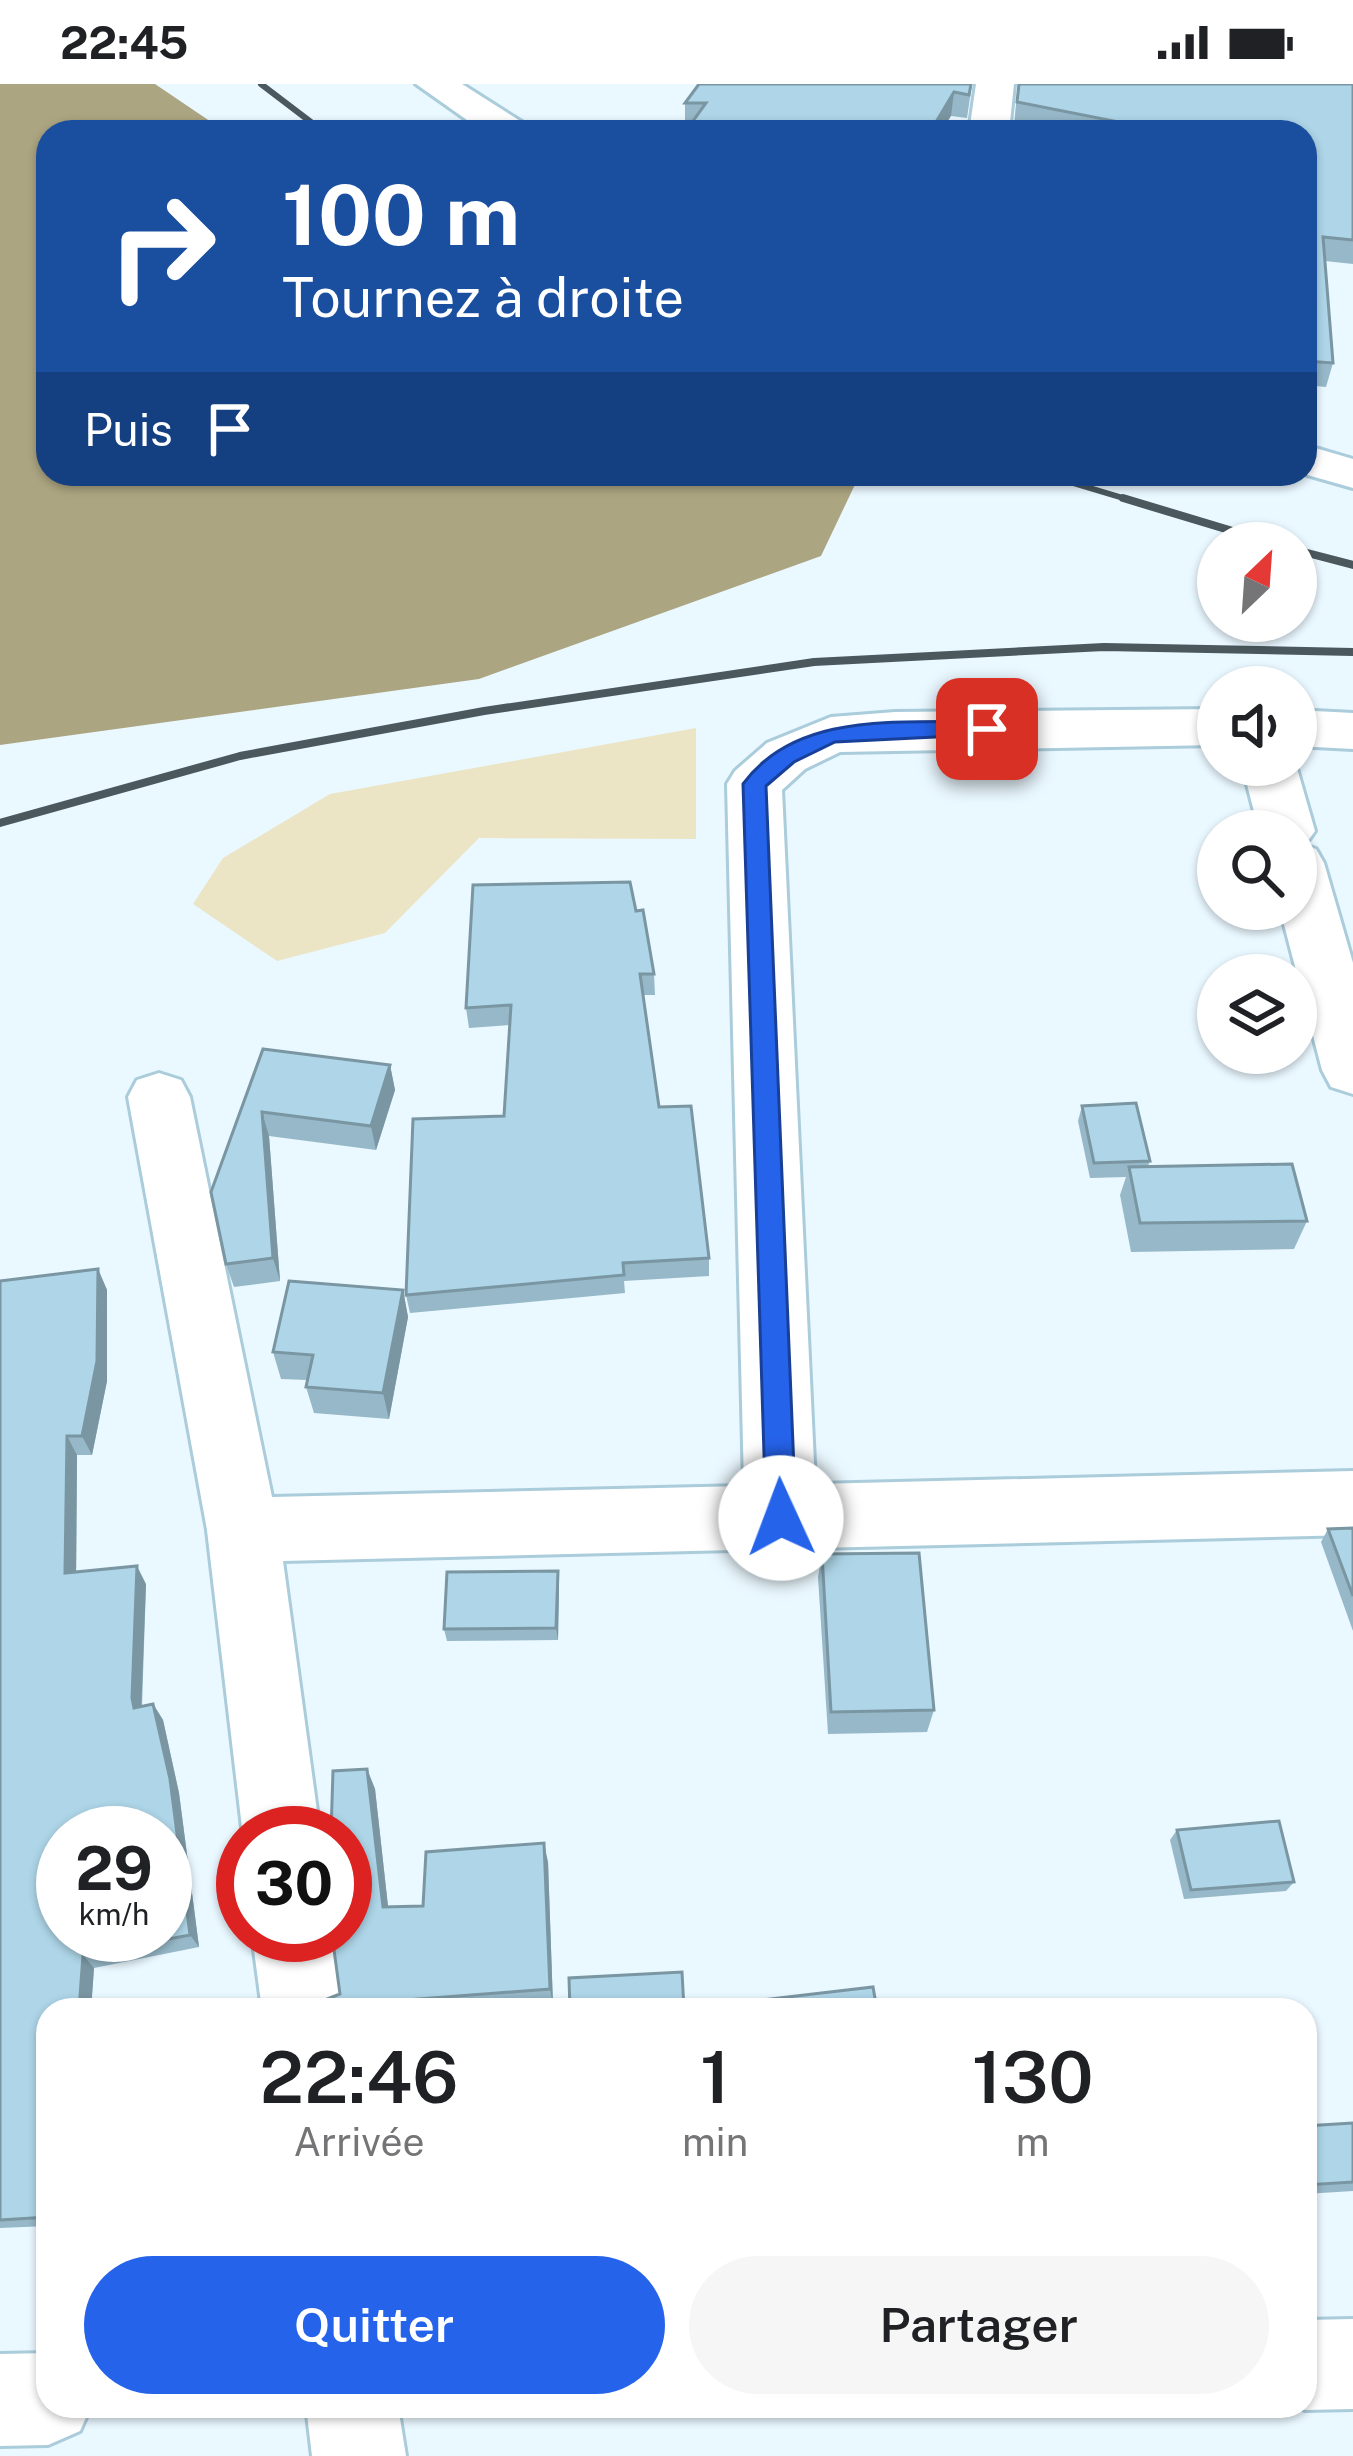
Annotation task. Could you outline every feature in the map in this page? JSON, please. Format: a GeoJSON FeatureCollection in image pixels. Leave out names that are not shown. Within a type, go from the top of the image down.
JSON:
{"type":"FeatureCollection","features":[{"type":"Feature","properties":{"kind":"street"},"geometry":{"type":"LineString","coordinates":[[435,84],[516,120]]}},
{"type":"Feature","properties":{"kind":"street"},"geometry":{"type":"LineString","coordinates":[[990,120],[994,84]]}},
{"type":"Feature","properties":{"kind":"street"},"geometry":{"type":"LineString","coordinates":[[1317,463],[1353,474]]}},
{"type":"Feature","properties":{"kind":"street"},"geometry":{"type":"LineString","coordinates":[[781,1518],[754,784],[786,756],[831,735],[895,730],[1197,727]]}},
{"type":"Feature","properties":{"kind":"street"},"geometry":{"type":"LineString","coordinates":[[1317,729],[1353,731]]}},
{"type":"Feature","properties":{"kind":"street"},"geometry":{"type":"LineString","coordinates":[[1314,930],[1353,1070]]}},
{"type":"Feature","properties":{"kind":"street"},"geometry":{"type":"LineString","coordinates":[[159,1097],[243,1530],[278,1806]]}},
{"type":"Feature","properties":{"kind":"street"},"geometry":{"type":"LineString","coordinates":[[243,1530],[1353,1503]]}},
{"type":"Feature","properties":{"kind":"street"},"geometry":{"type":"LineString","coordinates":[[297,1962],[301,1998]]}},
{"type":"Feature","properties":{"kind":"street"},"geometry":{"type":"LineString","coordinates":[[1317,2365],[1353,2364]]}},
{"type":"Feature","properties":{"kind":"street"},"geometry":{"type":"LineString","coordinates":[[0,2400],[36,2399]]}},
{"type":"Feature","properties":{"kind":"street"},"geometry":{"type":"LineString","coordinates":[[353,2418],[358,2456]]}},
{"type":"Feature","properties":{"kind":"shaded area"},"geometry":{"type":"Polygon","coordinates":[[[0,84],[155,84],[208,120],[36,120],[36,486],[854,486],[821,556],[479,679],[0,745],[0,84]]]}},
{"type":"Feature","properties":{"kind":"shaded area"},"geometry":{"type":"Polygon","coordinates":[[[696,728],[696,839],[479,838],[385,933],[277,961],[193,904],[223,858],[330,794],[696,728]]]}},
{"type":"Feature","properties":{"kind":"building"},"geometry":{"type":"Polygon","coordinates":[[[699,84],[971,84],[969,95],[954,92],[937,120],[694,120],[706,103],[685,103],[699,84]]]}},
{"type":"Feature","properties":{"kind":"building"},"geometry":{"type":"Polygon","coordinates":[[[1019,84],[1353,84],[1353,240],[1323,237],[1333,363],[1317,362],[1317,120],[1108,120],[1017,102],[1019,84]]]}},
{"type":"Feature","properties":{"kind":"building"},"geometry":{"type":"Polygon","coordinates":[[[630,882],[636,911],[643,910],[654,974],[640,974],[659,1107],[691,1106],[709,1258],[623,1263],[624,1275],[406,1295],[413,1119],[504,1116],[511,1005],[466,1008],[473,885],[630,882]]]}},
{"type":"Feature","properties":{"kind":"building"},"geometry":{"type":"Polygon","coordinates":[[[263,1049],[390,1065],[371,1126],[262,1112],[273,1258],[226,1264],[211,1192],[263,1049]]]}},
{"type":"Feature","properties":{"kind":"building"},"geometry":{"type":"Polygon","coordinates":[[[1136,1103],[1150,1161],[1094,1163],[1082,1106],[1136,1103]]]}},
{"type":"Feature","properties":{"kind":"building"},"geometry":{"type":"Polygon","coordinates":[[[1292,1164],[1307,1221],[1140,1223],[1129,1167],[1292,1164]]]}},
{"type":"Feature","properties":{"kind":"building"},"geometry":{"type":"Polygon","coordinates":[[[98,1269],[97,1361],[82,1436],[67,1436],[65,1573],[137,1566],[132,1698],[134,1708],[153,1704],[173,1806],[36,1806],[36,1962],[82,1962],[80,1998],[36,1998],[36,2218],[0,2220],[0,1281],[98,1269]]]}},
{"type":"Feature","properties":{"kind":"building"},"geometry":{"type":"Polygon","coordinates":[[[289,1281],[403,1290],[383,1393],[306,1387],[313,1355],[273,1352],[289,1281]]]}},
{"type":"Feature","properties":{"kind":"building"},"geometry":{"type":"Polygon","coordinates":[[[1353,1528],[1353,1596],[1328,1529],[1353,1528]]]}},
{"type":"Feature","properties":{"kind":"building"},"geometry":{"type":"Polygon","coordinates":[[[919,1553],[934,1710],[831,1712],[822,1554],[919,1553]]]}},
{"type":"Feature","properties":{"kind":"building"},"geometry":{"type":"Polygon","coordinates":[[[558,1571],[556,1628],[444,1629],[447,1572],[558,1571]]]}},
{"type":"Feature","properties":{"kind":"building"},"geometry":{"type":"Polygon","coordinates":[[[367,1769],[371,1806],[332,1806],[333,1771],[367,1769]]]}},
{"type":"Feature","properties":{"kind":"building"},"geometry":{"type":"Polygon","coordinates":[[[372,1812],[383,1907],[423,1906],[426,1852],[544,1843],[550,1989],[432,1998],[330,1998],[340,1994],[336,1962],[372,1962],[372,1812]]]}},
{"type":"Feature","properties":{"kind":"building"},"geometry":{"type":"Polygon","coordinates":[[[1279,1821],[1294,1882],[1191,1890],[1177,1830],[1279,1821]]]}},
{"type":"Feature","properties":{"kind":"building"},"geometry":{"type":"Polygon","coordinates":[[[682,1972],[683,1998],[570,1998],[569,1978],[682,1972]]]}},
{"type":"Feature","properties":{"kind":"building"},"geometry":{"type":"Polygon","coordinates":[[[873,1987],[875,1998],[778,1998],[873,1987]]]}},
{"type":"Feature","properties":{"kind":"building"},"geometry":{"type":"Polygon","coordinates":[[[1353,2123],[1353,2182],[1317,2184],[1317,2125],[1353,2123]]]}},
{"type":"Feature","properties":{"kind":"railway"},"geometry":{"type":"LineString","coordinates":[[261,84],[308,120]]}},
{"type":"Feature","properties":{"kind":"railway"},"geometry":{"type":"LineString","coordinates":[[1083,486],[1123,498]]}},
{"type":"Feature","properties":{"kind":"railway"},"geometry":{"type":"LineString","coordinates":[[1123,498],[1133,501]]}},
{"type":"Feature","properties":{"kind":"railway"},"geometry":{"type":"LineString","coordinates":[[1123,498],[1202,522]]}},
{"type":"Feature","properties":{"kind":"railway"},"geometry":{"type":"LineString","coordinates":[[1317,556],[1353,565]]}},
{"type":"Feature","properties":{"kind":"railway"},"geometry":{"type":"LineString","coordinates":[[0,823],[240,756],[484,711],[814,662],[1104,647],[1353,652]]}},
{"type":"Feature","properties":{"kind":"route"},"geometry":{"type":"LineString","coordinates":[[781,1518],[754,784],[786,756],[831,735],[987,729]]}}]}
